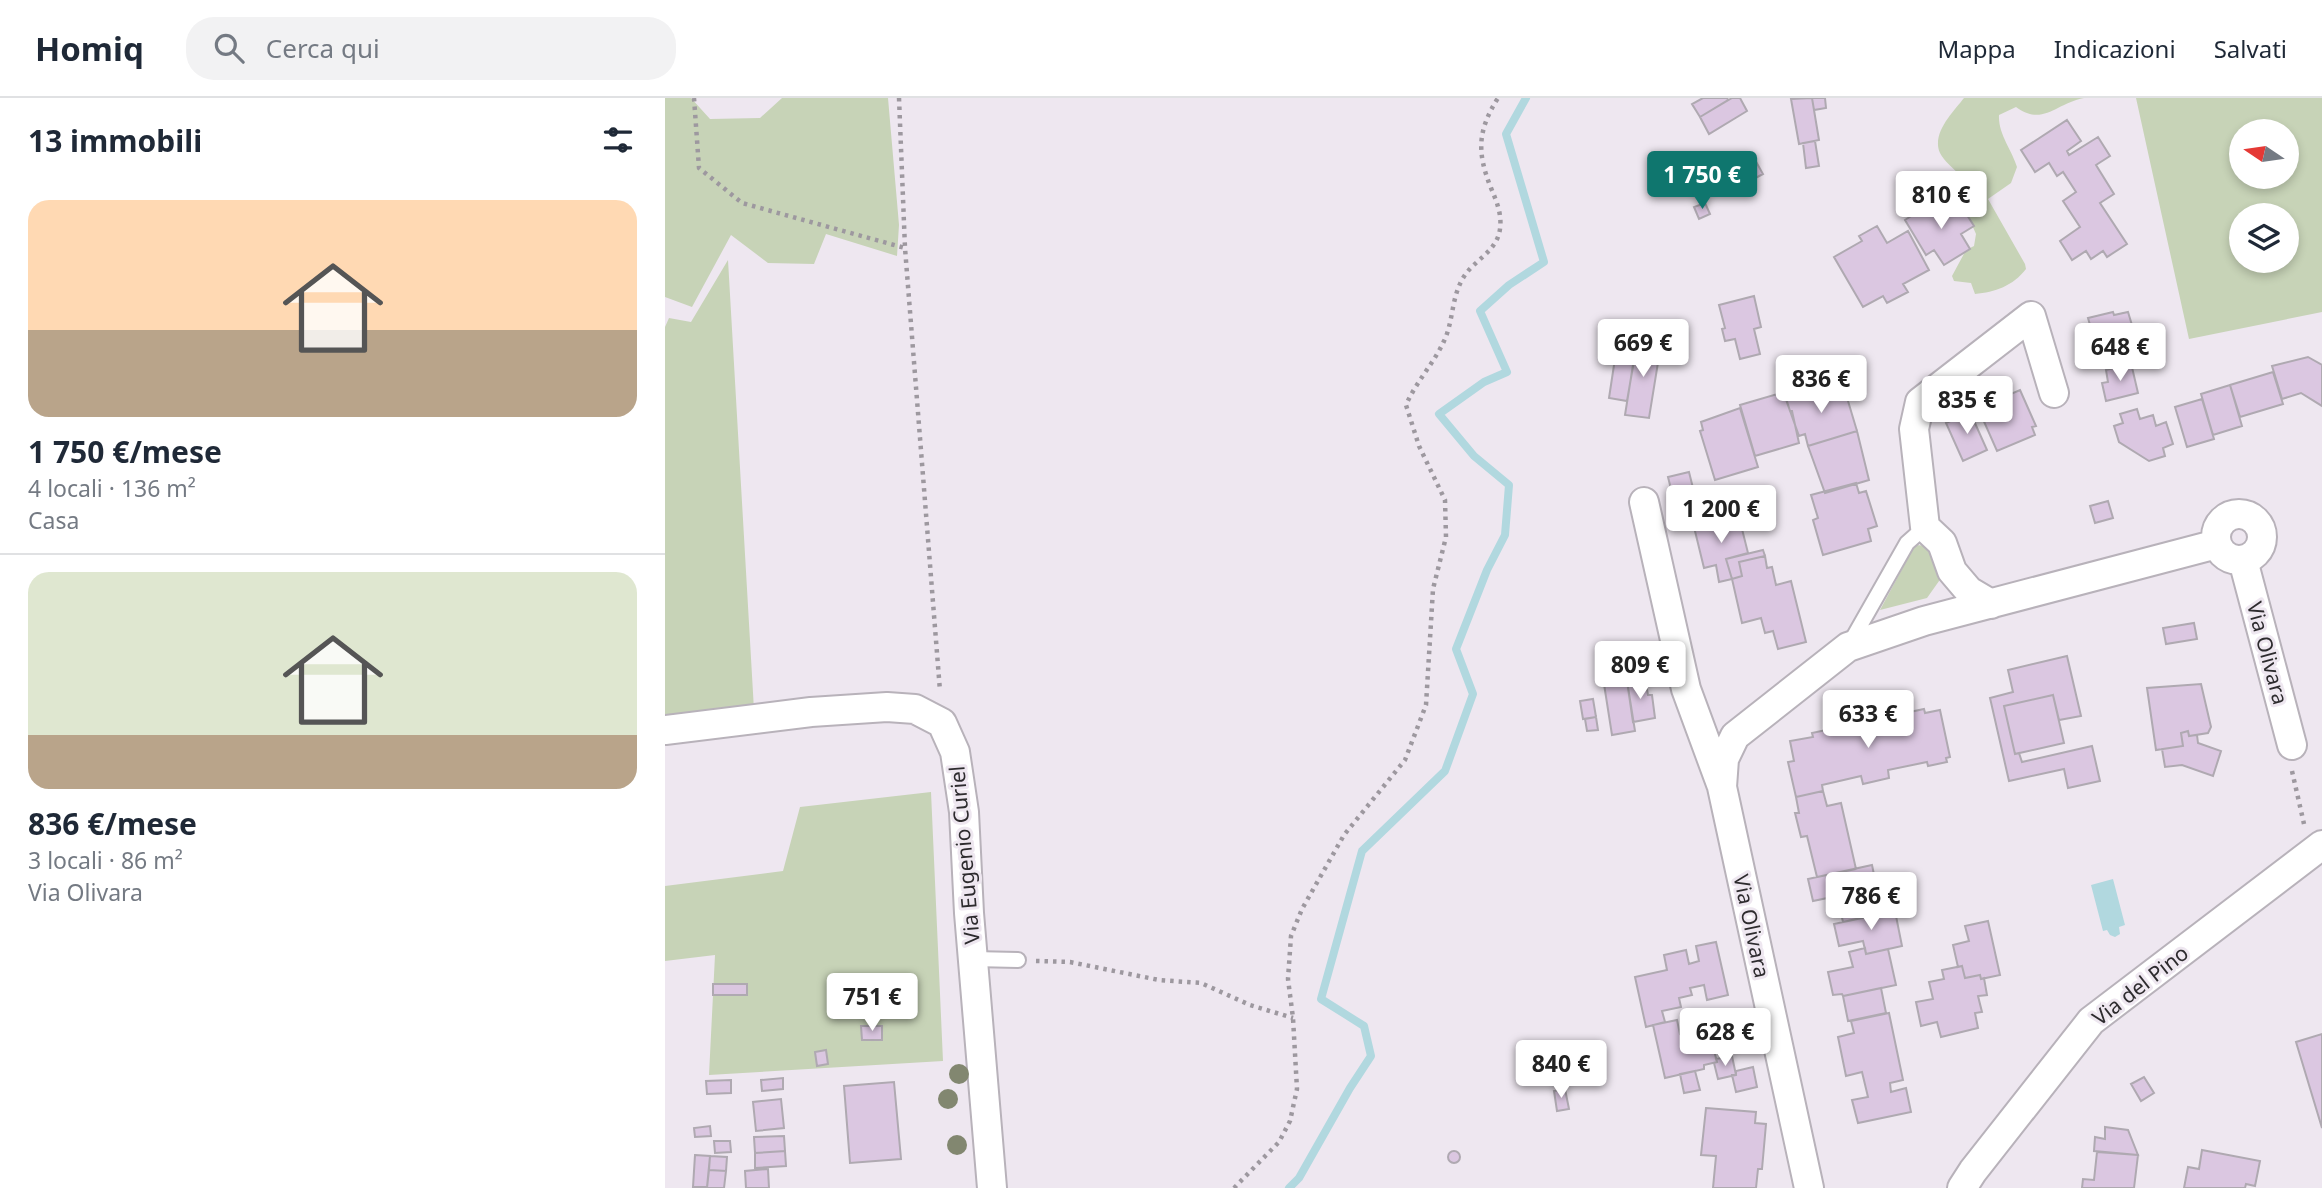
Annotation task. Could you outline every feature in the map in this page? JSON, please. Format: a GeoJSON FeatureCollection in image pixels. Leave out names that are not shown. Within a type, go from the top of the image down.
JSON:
{"type":"FeatureCollection","features":[{"type":"Feature","properties":{"kind":"street"},"geometry":{"type":"LineString","coordinates":[[1991,604],[1969,591],[1952,571],[1942,543],[1925,527],[1914,429],[1920,402],[2031,316],[2053,393]]}},
{"type":"Feature","properties":{"kind":"street","name":"Via Olivara"},"geometry":{"type":"LineString","coordinates":[[1644,502],[1686,689],[1722,786],[1809,1188]]}},
{"type":"Feature","properties":{"kind":"street"},"geometry":{"type":"LineString","coordinates":[[2242,514],[2257,523],[2261,541],[2252,556],[2243,560],[2232,559],[2223,554],[2217,544],[2218,526],[2224,519],[2242,514]]}},
{"type":"Feature","properties":{"kind":"street","name":"Via Olivara"},"geometry":{"type":"LineString","coordinates":[[1722,786],[1724,759],[1735,736],[1848,647],[1924,621],[2217,544]]}},
{"type":"Feature","properties":{"kind":"street","name":"Via Olivara"},"geometry":{"type":"LineString","coordinates":[[2243,560],[2292,745]]}},
{"type":"Feature","properties":{"kind":"street"},"geometry":{"type":"LineString","coordinates":[[1924,621],[1948,586],[1952,571]]}},
{"type":"Feature","properties":{"kind":"street"},"geometry":{"type":"LineString","coordinates":[[665,730],[811,712],[887,706],[915,709],[942,723]]}},
{"type":"Feature","properties":{"kind":"street","name":"Via Eugenio Curiel"},"geometry":{"type":"LineString","coordinates":[[942,723],[955,752],[964,812],[992,1188]]}},
{"type":"Feature","properties":{"kind":"street","name":"Via del Pino"},"geometry":{"type":"LineString","coordinates":[[1962,1188],[2091,1021],[2316,849]]}},
{"type":"Feature","properties":{"kind":"lane"},"geometry":{"type":"LineString","coordinates":[[1848,647],[1907,543],[1925,527]]}},
{"type":"Feature","properties":{"kind":"lane"},"geometry":{"type":"LineString","coordinates":[[973,960],[1018,960]]}},
{"type":"Feature","properties":{"kind":"path"},"geometry":{"type":"LineString","coordinates":[[694,98],[699,168],[742,203],[905,248]]}},
{"type":"Feature","properties":{"kind":"path"},"geometry":{"type":"LineString","coordinates":[[899,98],[905,248],[942,723]]}},
{"type":"Feature","properties":{"kind":"path"},"geometry":{"type":"LineString","coordinates":[[1234,1188],[1279,1142],[1290,1121],[1297,1089],[1288,979],[1291,936],[1302,909],[1344,835],[1405,760],[1426,705],[1433,589],[1446,537],[1445,500],[1419,446],[1406,405],[1445,340],[1454,299],[1465,275],[1497,241],[1500,227],[1499,208],[1482,165],[1481,146],[1485,118],[1497,98]]}},
{"type":"Feature","properties":{"kind":"path"},"geometry":{"type":"LineString","coordinates":[[2292,745],[2291,770],[2316,849]]}},
{"type":"Feature","properties":{"kind":"path"},"geometry":{"type":"LineString","coordinates":[[1018,960],[1070,962],[1159,980],[1201,983],[1250,1005],[1293,1018]]}},
{"type":"Feature","properties":{"kind":"green space"},"geometry":{"type":"Polygon","coordinates":[[[665,98],[691,98],[710,119],[760,118],[782,98],[888,98],[899,225],[897,256],[826,234],[814,264],[768,263],[731,235],[692,307],[665,297],[665,98]]]}},
{"type":"Feature","properties":{"kind":"green space"},"geometry":{"type":"Polygon","coordinates":[[[1964,98],[2084,98],[2042,114],[2026,113],[2016,107],[1999,115],[2003,135],[2017,167],[2011,183],[1988,199],[2026,269],[2003,287],[1975,294],[1971,283],[1954,281],[1952,276],[1966,250],[1974,246],[1976,234],[1965,209],[1936,198],[1935,186],[1940,175],[1950,172],[1960,175],[1944,159],[1938,145],[1941,130],[1964,98]]]}},
{"type":"Feature","properties":{"kind":"green space"},"geometry":{"type":"Polygon","coordinates":[[[2136,98],[2322,98],[2322,312],[2189,339],[2136,98]]]}},
{"type":"Feature","properties":{"kind":"green space"},"geometry":{"type":"Polygon","coordinates":[[[728,260],[754,710],[665,721],[665,327],[669,318],[691,322],[728,260]]]}},
{"type":"Feature","properties":{"kind":"green space"},"geometry":{"type":"Polygon","coordinates":[[[1915,545],[1932,546],[1944,574],[1927,598],[1880,610],[1915,545]]]}},
{"type":"Feature","properties":{"kind":"green space"},"geometry":{"type":"Polygon","coordinates":[[[931,792],[943,1061],[709,1075],[715,955],[665,961],[665,886],[783,871],[800,807],[931,792]]]}},
{"type":"Feature","properties":{"kind":"water"},"geometry":{"type":"Polygon","coordinates":[[[2113,879],[2125,925],[2119,927],[2120,934],[2115,937],[2107,930],[2103,931],[2091,885],[2113,879]]]}},
{"type":"Feature","properties":{"kind":"building"},"geometry":{"type":"Polygon","coordinates":[[[1703,98],[1728,100],[1700,117],[1692,104],[1703,98]]]}},
{"type":"Feature","properties":{"kind":"building"},"geometry":{"type":"Polygon","coordinates":[[[1732,98],[1740,98],[1747,111],[1709,134],[1700,117],[1732,98]]]}},
{"type":"Feature","properties":{"kind":"building"},"geometry":{"type":"Polygon","coordinates":[[[1812,98],[1825,98],[1826,108],[1814,110],[1812,98]]]}},
{"type":"Feature","properties":{"kind":"building"},"geometry":{"type":"Polygon","coordinates":[[[1812,98],[1819,140],[1799,144],[1791,99],[1812,98]]]}},
{"type":"Feature","properties":{"kind":"building"},"geometry":{"type":"Polygon","coordinates":[[[2067,120],[2081,141],[2067,151],[2069,155],[2098,137],[2110,156],[2096,165],[2114,194],[2100,203],[2127,244],[2107,257],[2103,251],[2091,259],[2086,251],[2072,260],[2060,241],[2080,227],[2063,201],[2076,192],[2063,172],[2057,176],[2049,163],[2035,172],[2021,150],[2067,120]]]}},
{"type":"Feature","properties":{"kind":"building"},"geometry":{"type":"Polygon","coordinates":[[[1815,141],[1819,166],[1806,168],[1803,143],[1815,141]]]}},
{"type":"Feature","properties":{"kind":"building"},"geometry":{"type":"Polygon","coordinates":[[[1754,158],[1763,174],[1726,194],[1717,177],[1754,158]]]}},
{"type":"Feature","properties":{"kind":"building"},"geometry":{"type":"Polygon","coordinates":[[[1938,199],[1946,212],[1960,204],[1974,226],[1961,234],[1970,249],[1944,265],[1934,250],[1926,255],[1905,220],[1938,199]]]}},
{"type":"Feature","properties":{"kind":"building"},"geometry":{"type":"Polygon","coordinates":[[[1705,203],[1710,214],[1699,219],[1694,207],[1705,203]]]}},
{"type":"Feature","properties":{"kind":"building"},"geometry":{"type":"Polygon","coordinates":[[[1877,226],[1887,243],[1908,231],[1929,270],[1903,284],[1908,292],[1887,303],[1883,296],[1863,307],[1834,257],[1862,241],[1859,236],[1877,226]]]}},
{"type":"Feature","properties":{"kind":"building"},"geometry":{"type":"Polygon","coordinates":[[[1754,296],[1761,327],[1754,329],[1760,354],[1740,359],[1735,339],[1725,341],[1722,329],[1725,328],[1719,305],[1754,296]]]}},
{"type":"Feature","properties":{"kind":"building"},"geometry":{"type":"Polygon","coordinates":[[[2113,312],[2114,315],[2128,312],[2138,345],[2099,356],[2088,318],[2113,312]]]}},
{"type":"Feature","properties":{"kind":"building"},"geometry":{"type":"Polygon","coordinates":[[[1637,340],[1661,344],[1649,418],[1625,415],[1637,340]]]}},
{"type":"Feature","properties":{"kind":"building"},"geometry":{"type":"Polygon","coordinates":[[[1616,352],[1635,355],[1627,401],[1609,398],[1616,352]]]}},
{"type":"Feature","properties":{"kind":"building"},"geometry":{"type":"Polygon","coordinates":[[[2308,357],[2322,365],[2322,406],[2301,393],[2282,399],[2272,366],[2308,357]]]}},
{"type":"Feature","properties":{"kind":"building"},"geometry":{"type":"Polygon","coordinates":[[[2131,363],[2138,393],[2106,401],[2102,383],[2108,382],[2106,370],[2131,363]]]}},
{"type":"Feature","properties":{"kind":"building"},"geometry":{"type":"Polygon","coordinates":[[[2273,372],[2283,404],[2240,417],[2230,385],[2273,372]]]}},
{"type":"Feature","properties":{"kind":"building"},"geometry":{"type":"Polygon","coordinates":[[[2230,385],[2242,426],[2213,435],[2201,394],[2230,385]]]}},
{"type":"Feature","properties":{"kind":"building"},"geometry":{"type":"Polygon","coordinates":[[[1811,386],[1813,395],[1827,391],[1828,395],[1845,391],[1857,431],[1808,446],[1805,434],[1799,436],[1784,394],[1811,386]]]}},
{"type":"Feature","properties":{"kind":"building"},"geometry":{"type":"Polygon","coordinates":[[[2020,390],[2036,426],[2032,427],[2035,435],[1997,451],[1978,408],[2020,390]]]}},
{"type":"Feature","properties":{"kind":"building"},"geometry":{"type":"Polygon","coordinates":[[[1784,392],[1792,411],[1799,443],[1755,456],[1740,405],[1784,392]]]}},
{"type":"Feature","properties":{"kind":"building"},"geometry":{"type":"Polygon","coordinates":[[[2202,399],[2214,439],[2187,447],[2175,407],[2202,399]]]}},
{"type":"Feature","properties":{"kind":"building"},"geometry":{"type":"Polygon","coordinates":[[[1740,408],[1758,467],[1715,480],[1700,431],[1703,430],[1701,422],[1740,408]]]}},
{"type":"Feature","properties":{"kind":"building"},"geometry":{"type":"Polygon","coordinates":[[[2137,409],[2140,419],[2153,415],[2156,426],[2166,422],[2173,444],[2163,448],[2165,456],[2149,461],[2119,442],[2114,426],[2123,423],[2120,414],[2137,409]]]}},
{"type":"Feature","properties":{"kind":"building"},"geometry":{"type":"Polygon","coordinates":[[[1970,412],[1987,450],[1963,461],[1946,423],[1970,412]]]}},
{"type":"Feature","properties":{"kind":"building"},"geometry":{"type":"Polygon","coordinates":[[[1857,431],[1869,480],[1825,493],[1808,446],[1857,431]]]}},
{"type":"Feature","properties":{"kind":"building"},"geometry":{"type":"Polygon","coordinates":[[[1689,472],[1693,488],[1672,493],[1668,477],[1689,472]]]}},
{"type":"Feature","properties":{"kind":"building"},"geometry":{"type":"Polygon","coordinates":[[[1856,483],[1859,493],[1866,491],[1877,526],[1868,529],[1871,541],[1823,555],[1813,520],[1818,518],[1811,495],[1856,483]]]}},
{"type":"Feature","properties":{"kind":"building"},"geometry":{"type":"Polygon","coordinates":[[[2108,501],[2113,518],[2095,523],[2090,506],[2108,501]]]}},
{"type":"Feature","properties":{"kind":"building"},"geometry":{"type":"Polygon","coordinates":[[[1739,517],[1748,553],[1726,559],[1732,579],[1719,582],[1716,565],[1704,568],[1694,527],[1739,517]]]}},
{"type":"Feature","properties":{"kind":"building"},"geometry":{"type":"Polygon","coordinates":[[[1763,550],[1765,556],[1739,562],[1742,576],[1732,579],[1726,559],[1763,550]]]}},
{"type":"Feature","properties":{"kind":"building"},"geometry":{"type":"Polygon","coordinates":[[[1765,556],[1767,568],[1772,567],[1776,585],[1791,581],[1806,642],[1778,649],[1773,631],[1765,633],[1761,618],[1742,623],[1732,579],[1742,576],[1739,562],[1765,556]]]}},
{"type":"Feature","properties":{"kind":"building"},"geometry":{"type":"Polygon","coordinates":[[[2194,623],[2197,639],[2166,644],[2163,628],[2194,623]]]}},
{"type":"Feature","properties":{"kind":"building"},"geometry":{"type":"Polygon","coordinates":[[[2067,656],[2081,716],[2059,720],[2053,695],[2004,706],[2015,754],[2019,753],[2022,762],[2092,746],[2100,781],[2068,788],[2064,769],[2009,781],[1990,698],[2013,692],[2008,670],[2067,656]]]}},
{"type":"Feature","properties":{"kind":"building"},"geometry":{"type":"Polygon","coordinates":[[[1645,678],[1648,695],[1652,695],[1655,718],[1633,722],[1627,681],[1645,678]]]}},
{"type":"Feature","properties":{"kind":"building"},"geometry":{"type":"Polygon","coordinates":[[[1627,681],[1635,731],[1612,735],[1604,684],[1627,681]]]}},
{"type":"Feature","properties":{"kind":"building"},"geometry":{"type":"Polygon","coordinates":[[[2201,684],[2211,727],[2208,733],[2189,736],[2188,731],[2181,733],[2183,746],[2156,750],[2147,688],[2201,684]]]}},
{"type":"Feature","properties":{"kind":"building"},"geometry":{"type":"Polygon","coordinates":[[[2053,695],[2064,743],[2015,754],[2004,706],[2053,695]]]}},
{"type":"Feature","properties":{"kind":"building"},"geometry":{"type":"Polygon","coordinates":[[[1593,699],[1596,717],[1583,719],[1580,701],[1593,699]]]}},
{"type":"Feature","properties":{"kind":"building"},"geometry":{"type":"Polygon","coordinates":[[[1924,709],[1925,713],[1940,710],[1950,757],[1946,758],[1947,762],[1928,766],[1927,762],[1888,770],[1889,778],[1863,784],[1861,776],[1822,785],[1823,791],[1796,797],[1788,762],[1794,761],[1790,741],[1813,737],[1812,733],[1924,709]]]}},
{"type":"Feature","properties":{"kind":"building"},"geometry":{"type":"Polygon","coordinates":[[[1596,717],[1598,730],[1587,731],[1585,719],[1596,717]]]}},
{"type":"Feature","properties":{"kind":"building"},"geometry":{"type":"Polygon","coordinates":[[[2188,731],[2189,736],[2197,735],[2198,743],[2221,751],[2213,776],[2182,765],[2165,767],[2162,749],[2183,746],[2181,733],[2188,731]]]}},
{"type":"Feature","properties":{"kind":"building"},"geometry":{"type":"Polygon","coordinates":[[[1823,791],[1827,806],[1841,803],[1856,869],[1817,877],[1807,836],[1801,837],[1795,813],[1799,813],[1796,797],[1823,791]]]}},
{"type":"Feature","properties":{"kind":"building"},"geometry":{"type":"Polygon","coordinates":[[[1872,865],[1882,913],[1843,922],[1837,896],[1813,901],[1808,879],[1872,865]]]}},
{"type":"Feature","properties":{"kind":"building"},"geometry":{"type":"Polygon","coordinates":[[[1895,911],[1902,946],[1866,954],[1863,941],[1839,946],[1834,924],[1895,911]]]}},
{"type":"Feature","properties":{"kind":"building"},"geometry":{"type":"Polygon","coordinates":[[[1988,921],[2000,975],[1981,979],[1980,975],[1965,978],[1962,966],[1958,967],[1953,945],[1969,941],[1965,926],[1988,921]]]}},
{"type":"Feature","properties":{"kind":"building"},"geometry":{"type":"Polygon","coordinates":[[[1716,942],[1728,995],[1707,1000],[1704,985],[1690,988],[1692,995],[1679,998],[1681,1007],[1662,1011],[1665,1022],[1646,1027],[1635,977],[1667,970],[1664,955],[1686,950],[1689,964],[1699,961],[1696,946],[1716,942]]]}},
{"type":"Feature","properties":{"kind":"building"},"geometry":{"type":"Polygon","coordinates":[[[1865,948],[1866,954],[1888,949],[1896,985],[1843,996],[1833,995],[1828,972],[1853,967],[1849,952],[1865,948]]]}},
{"type":"Feature","properties":{"kind":"building"},"geometry":{"type":"Polygon","coordinates":[[[1962,966],[1965,978],[1980,975],[1981,979],[1984,978],[1987,995],[1978,996],[1982,1012],[1975,1013],[1978,1028],[1941,1037],[1937,1022],[1921,1026],[1916,1002],[1933,999],[1929,982],[1944,979],[1942,970],[1962,966]]]}},
{"type":"Feature","properties":{"kind":"building"},"geometry":{"type":"Polygon","coordinates":[[[713,984],[747,984],[747,995],[713,995],[713,984]]]}},
{"type":"Feature","properties":{"kind":"building"},"geometry":{"type":"Polygon","coordinates":[[[1881,988],[1886,1013],[1848,1021],[1843,996],[1881,988]]]}},
{"type":"Feature","properties":{"kind":"building"},"geometry":{"type":"Polygon","coordinates":[[[1889,1013],[1903,1080],[1890,1083],[1891,1092],[1906,1088],[1911,1112],[1858,1123],[1852,1100],[1868,1097],[1862,1072],[1846,1076],[1838,1037],[1854,1033],[1851,1021],[1889,1013]]]}},
{"type":"Feature","properties":{"kind":"building"},"geometry":{"type":"Polygon","coordinates":[[[1677,1020],[1680,1034],[1698,1030],[1701,1046],[1712,1043],[1717,1062],[1704,1065],[1704,1069],[1665,1078],[1653,1025],[1677,1020]]]}},
{"type":"Feature","properties":{"kind":"building"},"geometry":{"type":"Polygon","coordinates":[[[861,1026],[882,1026],[882,1040],[862,1040],[861,1026]]]}},
{"type":"Feature","properties":{"kind":"building"},"geometry":{"type":"Polygon","coordinates":[[[2322,1034],[2322,1128],[2296,1042],[2322,1034]]]}},
{"type":"Feature","properties":{"kind":"building"},"geometry":{"type":"Polygon","coordinates":[[[826,1050],[828,1064],[817,1066],[815,1052],[826,1050]]]}},
{"type":"Feature","properties":{"kind":"building"},"geometry":{"type":"Polygon","coordinates":[[[1732,1056],[1736,1075],[1718,1079],[1714,1063],[1717,1062],[1716,1059],[1732,1056]]]}},
{"type":"Feature","properties":{"kind":"building"},"geometry":{"type":"Polygon","coordinates":[[[1753,1067],[1757,1087],[1736,1092],[1732,1075],[1736,1075],[1736,1071],[1753,1067]]]}},
{"type":"Feature","properties":{"kind":"building"},"geometry":{"type":"Polygon","coordinates":[[[1695,1071],[1700,1090],[1684,1093],[1680,1074],[1695,1071]]]}},
{"type":"Feature","properties":{"kind":"building"},"geometry":{"type":"Polygon","coordinates":[[[2144,1077],[2154,1093],[2141,1101],[2131,1084],[2144,1077]]]}},
{"type":"Feature","properties":{"kind":"building"},"geometry":{"type":"Polygon","coordinates":[[[783,1078],[783,1089],[762,1091],[761,1080],[783,1078]]]}},
{"type":"Feature","properties":{"kind":"building"},"geometry":{"type":"Polygon","coordinates":[[[731,1080],[731,1093],[707,1094],[706,1081],[731,1080]]]}},
{"type":"Feature","properties":{"kind":"building"},"geometry":{"type":"Polygon","coordinates":[[[894,1082],[901,1159],[850,1163],[844,1086],[894,1082]]]}},
{"type":"Feature","properties":{"kind":"building"},"geometry":{"type":"Polygon","coordinates":[[[1565,1089],[1569,1109],[1557,1111],[1554,1091],[1565,1089]]]}},
{"type":"Feature","properties":{"kind":"building"},"geometry":{"type":"Polygon","coordinates":[[[781,1099],[784,1128],[756,1131],[753,1102],[781,1099]]]}},
{"type":"Feature","properties":{"kind":"building"},"geometry":{"type":"Polygon","coordinates":[[[1706,1108],[1756,1112],[1755,1123],[1766,1124],[1762,1169],[1758,1169],[1756,1188],[1713,1188],[1716,1156],[1701,1155],[1706,1108]]]}},
{"type":"Feature","properties":{"kind":"building"},"geometry":{"type":"Polygon","coordinates":[[[710,1126],[711,1136],[695,1137],[694,1128],[710,1126]]]}},
{"type":"Feature","properties":{"kind":"building"},"geometry":{"type":"Polygon","coordinates":[[[2105,1127],[2128,1130],[2138,1155],[2094,1151],[2095,1137],[2105,1139],[2105,1127]]]}},
{"type":"Feature","properties":{"kind":"building"},"geometry":{"type":"Polygon","coordinates":[[[784,1136],[785,1151],[755,1153],[754,1137],[784,1136]]]}},
{"type":"Feature","properties":{"kind":"building"},"geometry":{"type":"Polygon","coordinates":[[[714,1141],[730,1141],[731,1152],[715,1153],[714,1141]]]}},
{"type":"Feature","properties":{"kind":"building"},"geometry":{"type":"Polygon","coordinates":[[[2202,1150],[2260,1161],[2255,1186],[2246,1184],[2245,1188],[2184,1188],[2188,1167],[2199,1169],[2202,1150]]]}},
{"type":"Feature","properties":{"kind":"building"},"geometry":{"type":"Polygon","coordinates":[[[785,1151],[786,1166],[755,1168],[755,1153],[785,1151]]]}},
{"type":"Feature","properties":{"kind":"building"},"geometry":{"type":"Polygon","coordinates":[[[1454,1151],[1460,1157],[1454,1163],[1448,1157],[1454,1151]]]}},
{"type":"Feature","properties":{"kind":"building"},"geometry":{"type":"Polygon","coordinates":[[[2097,1152],[2138,1155],[2134,1188],[2082,1188],[2083,1179],[2094,1180],[2097,1152]]]}},
{"type":"Feature","properties":{"kind":"building"},"geometry":{"type":"Polygon","coordinates":[[[695,1155],[710,1156],[707,1187],[693,1187],[695,1155]]]}},
{"type":"Feature","properties":{"kind":"building"},"geometry":{"type":"Polygon","coordinates":[[[710,1156],[727,1157],[726,1171],[709,1170],[710,1156]]]}},
{"type":"Feature","properties":{"kind":"building"},"geometry":{"type":"Polygon","coordinates":[[[768,1169],[769,1188],[746,1188],[745,1171],[768,1169]]]}},
{"type":"Feature","properties":{"kind":"building"},"geometry":{"type":"Polygon","coordinates":[[[709,1170],[726,1171],[724,1188],[707,1188],[709,1170]]]}},
{"type":"Feature","properties":{"kind":"waterway"},"geometry":{"type":"LineString","coordinates":[[1289,1188],[1299,1178],[1371,1056],[1364,1026],[1321,999],[1362,851],[1445,771],[1473,694],[1456,649],[1487,570],[1505,535],[1509,485],[1474,456],[1439,414],[1484,382],[1507,372],[1480,311],[1509,285],[1544,262],[1506,134],[1526,98]]}}]}
